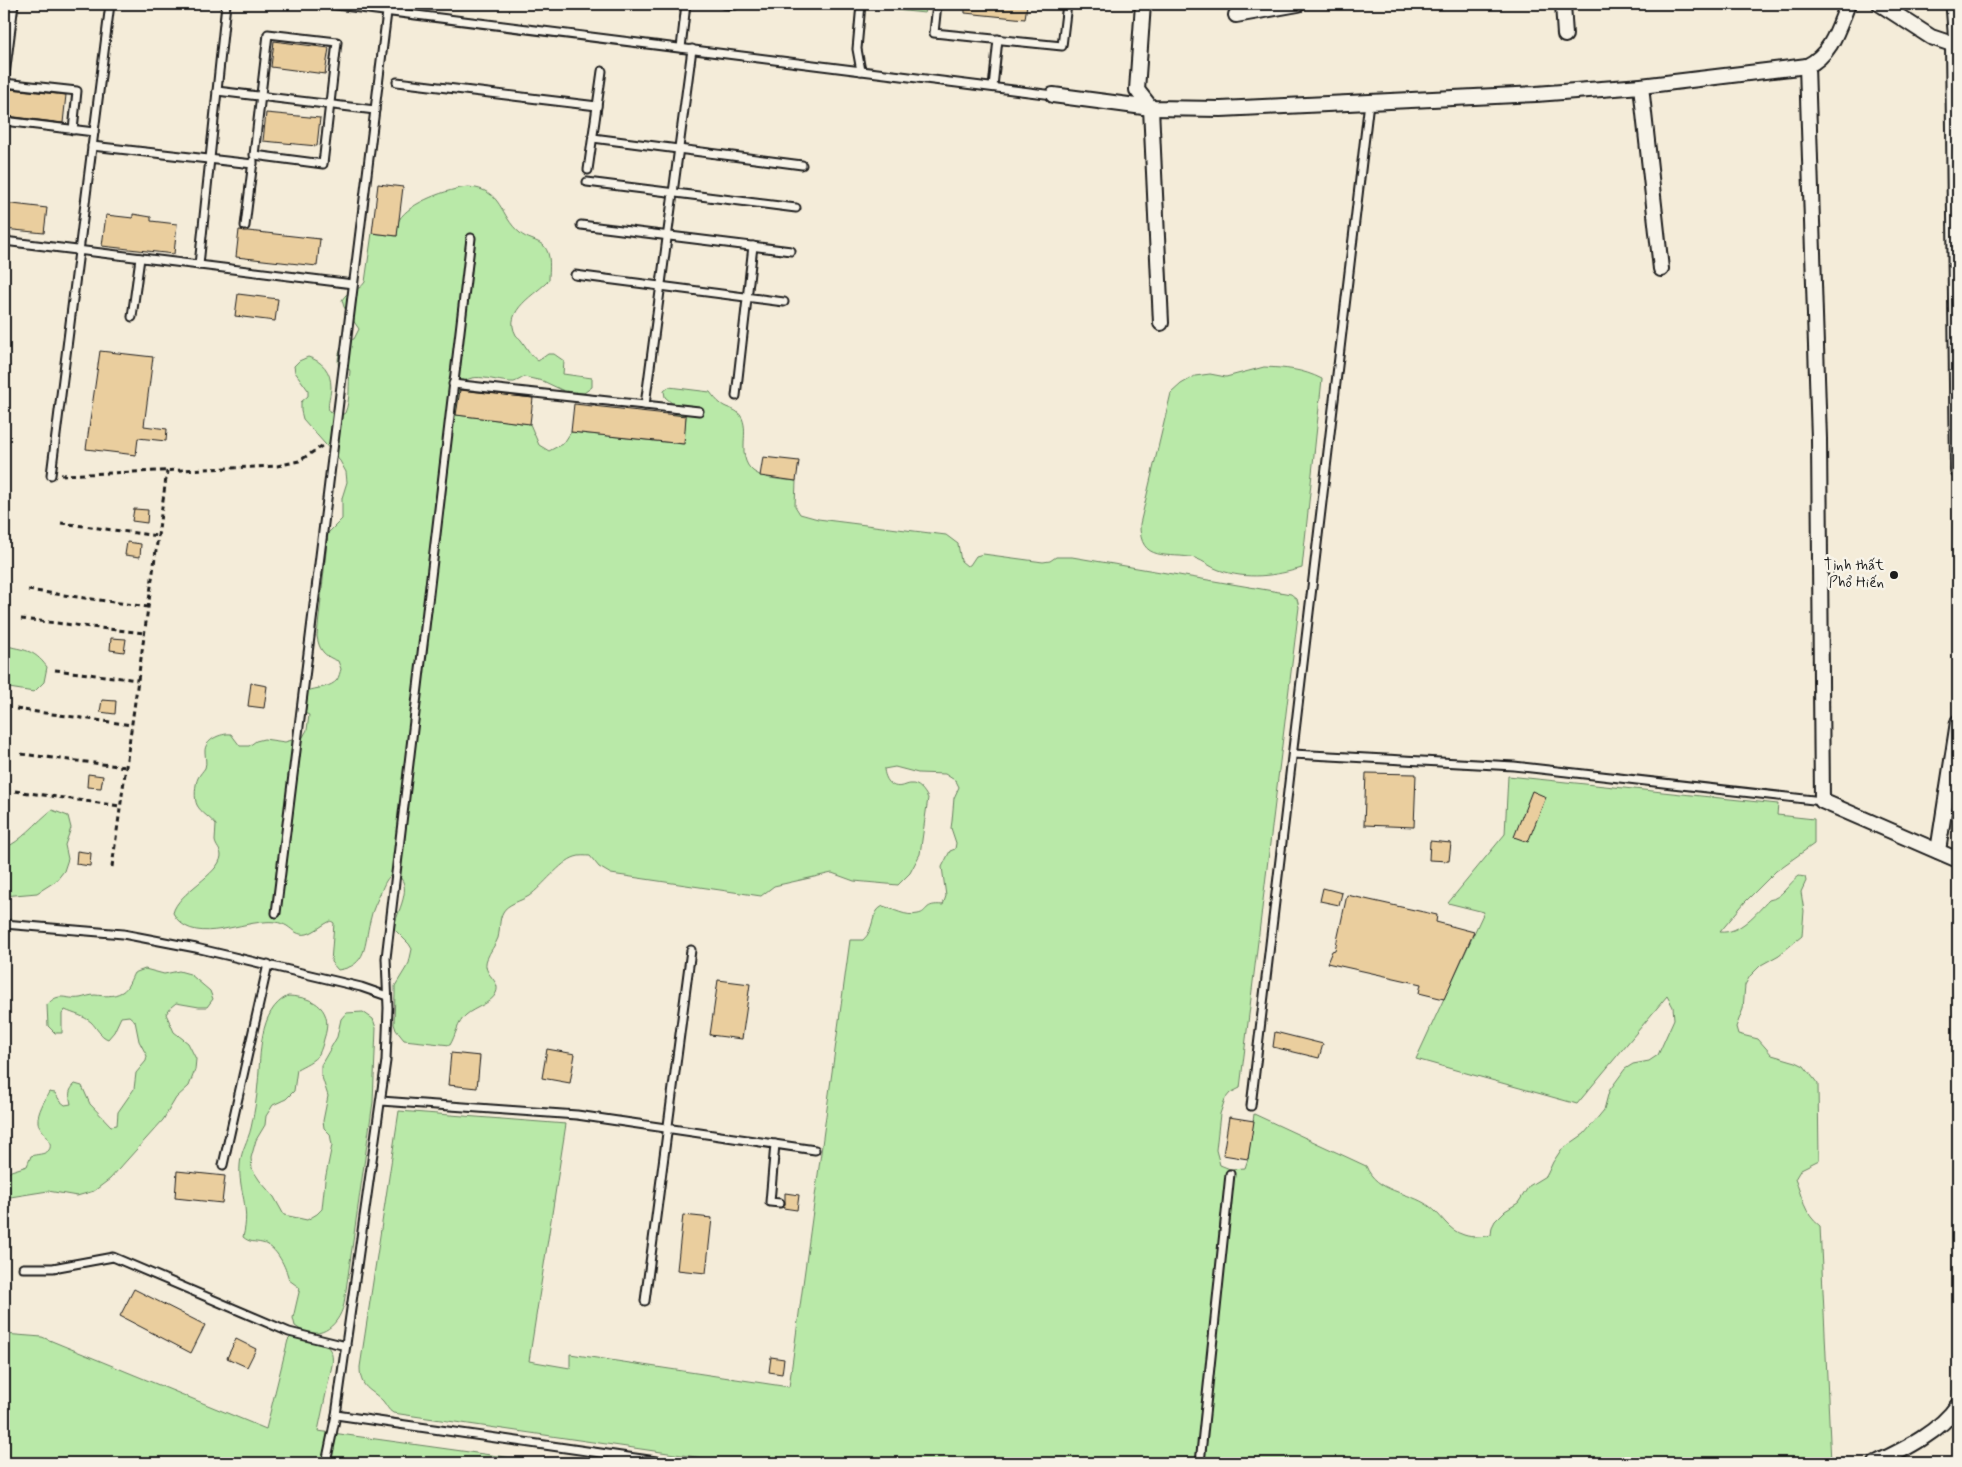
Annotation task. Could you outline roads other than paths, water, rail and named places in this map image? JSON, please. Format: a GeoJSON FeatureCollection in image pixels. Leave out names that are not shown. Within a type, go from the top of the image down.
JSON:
{"type":"FeatureCollection","features":[{"type":"Feature","properties":{"kind":"street"},"geometry":{"type":"LineString","coordinates":[[1143,4],[1137,90],[1151,108],[1161,323]]}},
{"type":"Feature","properties":{"kind":"street"},"geometry":{"type":"LineString","coordinates":[[1236,15],[1298,4]]}},
{"type":"Feature","properties":{"kind":"street"},"geometry":{"type":"LineString","coordinates":[[1563,4],[1565,36]]}},
{"type":"Feature","properties":{"kind":"street"},"geometry":{"type":"LineString","coordinates":[[1053,95],[1151,108],[1221,110],[1536,94],[1641,86],[1807,66],[1820,58],[1831,45],[1848,4]]}},
{"type":"Feature","properties":{"kind":"street"},"geometry":{"type":"LineString","coordinates":[[1880,4],[1931,37],[1956,45],[1958,470]]}},
{"type":"Feature","properties":{"kind":"street"},"geometry":{"type":"LineString","coordinates":[[1807,66],[1819,439],[1822,801],[1958,860]]}},
{"type":"Feature","properties":{"kind":"street"},"geometry":{"type":"LineString","coordinates":[[1641,86],[1661,269]]}},
{"type":"Feature","properties":{"kind":"street"},"geometry":{"type":"LineString","coordinates":[[1938,851],[1958,722]]}},
{"type":"Feature","properties":{"kind":"street"},"geometry":{"type":"LineString","coordinates":[[1876,1463],[1921,1438],[1952,1415],[1958,1405]]}},
{"type":"Feature","properties":{"kind":"lane"},"geometry":{"type":"LineString","coordinates":[[14,4],[4,83],[77,91],[73,130]]}},
{"type":"Feature","properties":{"kind":"lane"},"geometry":{"type":"LineString","coordinates":[[52,475],[110,4]]}},
{"type":"Feature","properties":{"kind":"lane"},"geometry":{"type":"LineString","coordinates":[[199,265],[226,4]]}},
{"type":"Feature","properties":{"kind":"lane"},"geometry":{"type":"LineString","coordinates":[[328,4],[388,8],[681,48],[1053,95]]}},
{"type":"Feature","properties":{"kind":"lane"},"geometry":{"type":"LineString","coordinates":[[681,48],[686,4]]}},
{"type":"Feature","properties":{"kind":"lane"},"geometry":{"type":"LineString","coordinates":[[723,4],[735,4]]}},
{"type":"Feature","properties":{"kind":"lane"},"geometry":{"type":"LineString","coordinates":[[861,4],[857,44],[861,71]]}},
{"type":"Feature","properties":{"kind":"lane"},"geometry":{"type":"LineString","coordinates":[[938,4],[934,33],[1062,46],[1067,4]]}},
{"type":"Feature","properties":{"kind":"lane"},"geometry":{"type":"LineString","coordinates":[[1950,4],[1956,45]]}},
{"type":"Feature","properties":{"kind":"lane"},"geometry":{"type":"LineString","coordinates":[[276,913],[388,8]]}},
{"type":"Feature","properties":{"kind":"lane"},"geometry":{"type":"LineString","coordinates":[[245,226],[268,34],[337,42],[323,164],[254,155]]}},
{"type":"Feature","properties":{"kind":"lane"},"geometry":{"type":"LineString","coordinates":[[993,87],[998,39]]}},
{"type":"Feature","properties":{"kind":"lane"},"geometry":{"type":"LineString","coordinates":[[645,405],[692,49]]}},
{"type":"Feature","properties":{"kind":"lane"},"geometry":{"type":"LineString","coordinates":[[588,170],[602,71]]}},
{"type":"Feature","properties":{"kind":"lane"},"geometry":{"type":"LineString","coordinates":[[397,82],[597,106]]}},
{"type":"Feature","properties":{"kind":"lane"},"geometry":{"type":"LineString","coordinates":[[217,91],[375,110]]}},
{"type":"Feature","properties":{"kind":"lane"},"geometry":{"type":"LineString","coordinates":[[1251,1106],[1369,102]]}},
{"type":"Feature","properties":{"kind":"lane"},"geometry":{"type":"LineString","coordinates":[[4,121],[94,132]]}},
{"type":"Feature","properties":{"kind":"lane"},"geometry":{"type":"LineString","coordinates":[[593,138],[802,165]]}},
{"type":"Feature","properties":{"kind":"lane"},"geometry":{"type":"LineString","coordinates":[[92,146],[253,164]]}},
{"type":"Feature","properties":{"kind":"lane"},"geometry":{"type":"LineString","coordinates":[[587,182],[796,208]]}},
{"type":"Feature","properties":{"kind":"lane"},"geometry":{"type":"LineString","coordinates":[[581,225],[791,251]]}},
{"type":"Feature","properties":{"kind":"lane"},"geometry":{"type":"LineString","coordinates":[[326,1463],[336,1415],[381,1101],[387,1044],[387,944],[471,238]]}},
{"type":"Feature","properties":{"kind":"lane"},"geometry":{"type":"LineString","coordinates":[[4,241],[354,284]]}},
{"type":"Feature","properties":{"kind":"lane"},"geometry":{"type":"LineString","coordinates":[[736,396],[753,246]]}},
{"type":"Feature","properties":{"kind":"lane"},"geometry":{"type":"LineString","coordinates":[[132,317],[140,258]]}},
{"type":"Feature","properties":{"kind":"lane"},"geometry":{"type":"LineString","coordinates":[[575,275],[784,302]]}},
{"type":"Feature","properties":{"kind":"lane"},"geometry":{"type":"LineString","coordinates":[[453,384],[698,411]]}},
{"type":"Feature","properties":{"kind":"lane"},"geometry":{"type":"LineString","coordinates":[[1293,754],[1514,766],[1822,801]]}},
{"type":"Feature","properties":{"kind":"lane"},"geometry":{"type":"LineString","coordinates":[[4,924],[123,934],[268,964],[361,987],[387,996]]}},
{"type":"Feature","properties":{"kind":"lane"},"geometry":{"type":"LineString","coordinates":[[645,1301],[691,950]]}},
{"type":"Feature","properties":{"kind":"lane"},"geometry":{"type":"LineString","coordinates":[[224,1165],[268,964]]}},
{"type":"Feature","properties":{"kind":"lane"},"geometry":{"type":"LineString","coordinates":[[381,1101],[577,1115],[814,1150]]}},
{"type":"Feature","properties":{"kind":"lane"},"geometry":{"type":"LineString","coordinates":[[775,1144],[770,1202],[780,1203]]}},
{"type":"Feature","properties":{"kind":"lane"},"geometry":{"type":"LineString","coordinates":[[1200,1463],[1230,1174]]}},
{"type":"Feature","properties":{"kind":"lane"},"geometry":{"type":"LineString","coordinates":[[23,1268],[53,1268],[113,1257],[289,1332],[346,1346]]}},
{"type":"Feature","properties":{"kind":"lane"},"geometry":{"type":"LineString","coordinates":[[336,1415],[670,1463]]}},
{"type":"Feature","properties":{"kind":"place","name":"Tịnh thất Phổ Hiến"},"geometry":{"type":"Point","coordinates":[1894,575]}}]}
